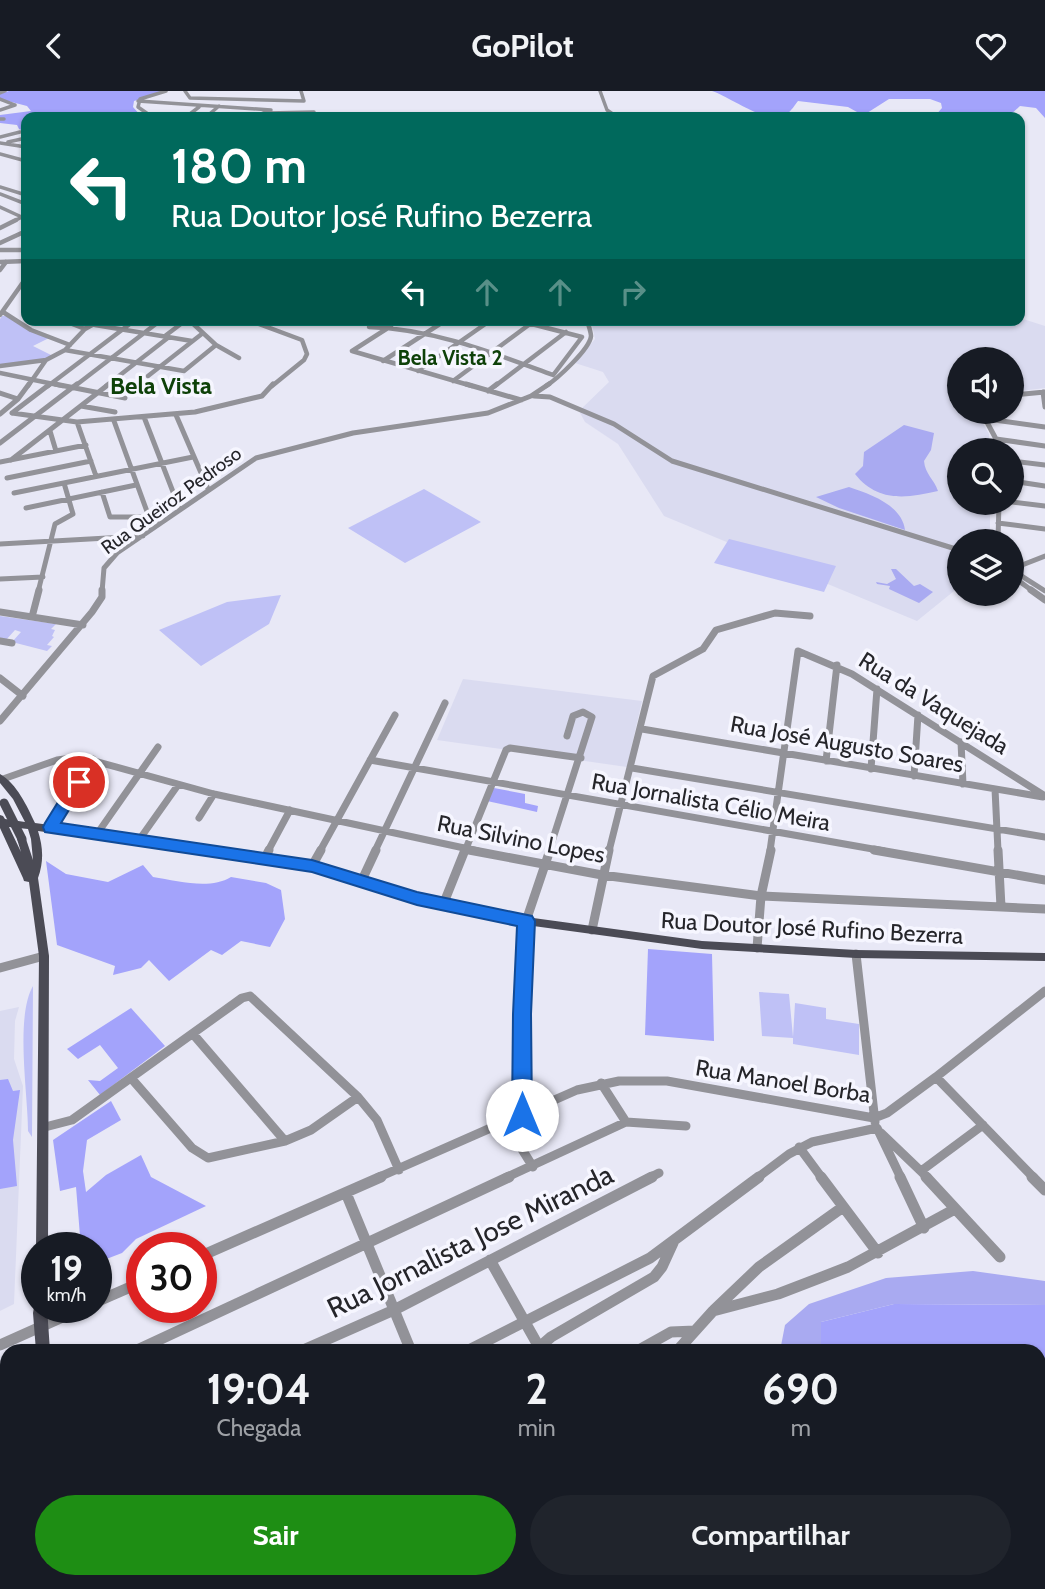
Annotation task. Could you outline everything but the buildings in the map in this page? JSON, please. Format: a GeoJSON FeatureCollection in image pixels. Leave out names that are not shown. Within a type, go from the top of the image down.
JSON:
{"type":"FeatureCollection","features":[{"type":"Feature","properties":{"kind":"main road"},"geometry":{"type":"LineString","coordinates":[[1,778],[10,788],[40,852],[34,884]]}},
{"type":"Feature","properties":{"kind":"main road"},"geometry":{"type":"LineString","coordinates":[[2,800],[22,839],[34,884],[44,956],[42,1232]]}},
{"type":"Feature","properties":{"kind":"main road"},"geometry":{"type":"LineString","coordinates":[[1,821],[34,884]]}},
{"type":"Feature","properties":{"kind":"main road","name":"Rua Doutor José Rufino Bezerra"},"geometry":{"type":"LineString","coordinates":[[1,821],[312,866],[362,880],[391,892],[443,905],[526,921],[702,945],[856,954],[1045,957]]}},
{"type":"Feature","properties":{"kind":"main road"},"geometry":{"type":"LineString","coordinates":[[37,1344],[39,1323]]}},
{"type":"Feature","properties":{"kind":"main road"},"geometry":{"type":"LineString","coordinates":[[39,1328],[43,1333],[43,1344]]}},
{"type":"Feature","properties":{"kind":"street"},"geometry":{"type":"LineString","coordinates":[[138,101],[166,91]]}},
{"type":"Feature","properties":{"kind":"street"},"geometry":{"type":"LineString","coordinates":[[185,91],[188,97],[211,99],[304,101],[301,91]]}},
{"type":"Feature","properties":{"kind":"street"},"geometry":{"type":"LineString","coordinates":[[209,91],[211,99]]}},
{"type":"Feature","properties":{"kind":"street"},"geometry":{"type":"LineString","coordinates":[[232,91],[234,100]]}},
{"type":"Feature","properties":{"kind":"street"},"geometry":{"type":"LineString","coordinates":[[254,91],[258,100]]}},
{"type":"Feature","properties":{"kind":"street"},"geometry":{"type":"LineString","coordinates":[[278,91],[282,101]]}},
{"type":"Feature","properties":{"kind":"street"},"geometry":{"type":"LineString","coordinates":[[600,91],[610,112]]}},
{"type":"Feature","properties":{"kind":"street"},"geometry":{"type":"LineString","coordinates":[[0,99],[15,105],[0,110]]}},
{"type":"Feature","properties":{"kind":"street"},"geometry":{"type":"LineString","coordinates":[[138,101],[272,110],[267,112]]}},
{"type":"Feature","properties":{"kind":"street"},"geometry":{"type":"LineString","coordinates":[[138,101],[137,104],[145,112]]}},
{"type":"Feature","properties":{"kind":"street"},"geometry":{"type":"LineString","coordinates":[[212,112],[223,102]]}},
{"type":"Feature","properties":{"kind":"street"},"geometry":{"type":"LineString","coordinates":[[142,110],[159,104]]}},
{"type":"Feature","properties":{"kind":"street"},"geometry":{"type":"LineString","coordinates":[[192,112],[199,107]]}},
{"type":"Feature","properties":{"kind":"street"},"geometry":{"type":"LineString","coordinates":[[234,112],[239,108]]}},
{"type":"Feature","properties":{"kind":"street"},"geometry":{"type":"LineString","coordinates":[[0,139],[20,132]]}},
{"type":"Feature","properties":{"kind":"street"},"geometry":{"type":"LineString","coordinates":[[0,139],[14,146]]}},
{"type":"Feature","properties":{"kind":"street"},"geometry":{"type":"LineString","coordinates":[[0,139],[14,146],[21,145]]}},
{"type":"Feature","properties":{"kind":"street"},"geometry":{"type":"LineString","coordinates":[[8,142],[21,139]]}},
{"type":"Feature","properties":{"kind":"street"},"geometry":{"type":"LineString","coordinates":[[0,154],[21,160]]}},
{"type":"Feature","properties":{"kind":"street"},"geometry":{"type":"LineString","coordinates":[[16,158],[21,156]]}},
{"type":"Feature","properties":{"kind":"street"},"geometry":{"type":"LineString","coordinates":[[0,187],[21,193]]}},
{"type":"Feature","properties":{"kind":"street"},"geometry":{"type":"LineString","coordinates":[[0,194],[21,202]]}},
{"type":"Feature","properties":{"kind":"street"},"geometry":{"type":"LineString","coordinates":[[0,208],[21,216]]}},
{"type":"Feature","properties":{"kind":"street"},"geometry":{"type":"LineString","coordinates":[[0,228],[21,220]]}},
{"type":"Feature","properties":{"kind":"street"},"geometry":{"type":"LineString","coordinates":[[0,221],[9,224]]}},
{"type":"Feature","properties":{"kind":"street"},"geometry":{"type":"LineString","coordinates":[[0,243],[21,233]]}},
{"type":"Feature","properties":{"kind":"street"},"geometry":{"type":"LineString","coordinates":[[0,250],[21,249]]}},
{"type":"Feature","properties":{"kind":"street"},"geometry":{"type":"LineString","coordinates":[[0,270],[3,262],[21,261]]}},
{"type":"Feature","properties":{"kind":"street"},"geometry":{"type":"LineString","coordinates":[[21,286],[1,314],[21,325]]}},
{"type":"Feature","properties":{"kind":"street"},"geometry":{"type":"LineString","coordinates":[[0,299],[12,299]]}},
{"type":"Feature","properties":{"kind":"street"},"geometry":{"type":"LineString","coordinates":[[24,326],[90,354],[184,371],[216,345]]}},
{"type":"Feature","properties":{"kind":"street"},"geometry":{"type":"LineString","coordinates":[[77,326],[85,329]]}},
{"type":"Feature","properties":{"kind":"street"},"geometry":{"type":"LineString","coordinates":[[0,414],[18,399],[46,361],[68,347],[85,329],[92,326]]}},
{"type":"Feature","properties":{"kind":"street"},"geometry":{"type":"LineString","coordinates":[[102,326],[192,341]]}},
{"type":"Feature","properties":{"kind":"street"},"geometry":{"type":"LineString","coordinates":[[127,326],[12,413],[61,422],[114,421],[176,415],[262,395],[269,391],[274,382],[306,358],[302,340],[262,326]]}},
{"type":"Feature","properties":{"kind":"street"},"geometry":{"type":"LineString","coordinates":[[0,443],[154,326]]}},
{"type":"Feature","properties":{"kind":"street"},"geometry":{"type":"LineString","coordinates":[[10,460],[181,326]]}},
{"type":"Feature","properties":{"kind":"street"},"geometry":{"type":"LineString","coordinates":[[195,326],[216,345],[239,358]]}},
{"type":"Feature","properties":{"kind":"street"},"geometry":{"type":"LineString","coordinates":[[391,326],[352,351],[519,400],[556,376],[588,343],[591,336],[588,326]]}},
{"type":"Feature","properties":{"kind":"street"},"geometry":{"type":"LineString","coordinates":[[369,327],[391,326],[424,334],[556,376]]}},
{"type":"Feature","properties":{"kind":"street"},"geometry":{"type":"LineString","coordinates":[[383,361],[437,326]]}},
{"type":"Feature","properties":{"kind":"street"},"geometry":{"type":"LineString","coordinates":[[418,371],[482,326]]}},
{"type":"Feature","properties":{"kind":"street"},"geometry":{"type":"LineString","coordinates":[[453,381],[527,326]]}},
{"type":"Feature","properties":{"kind":"street"},"geometry":{"type":"LineString","coordinates":[[539,326],[583,339],[556,376]]}},
{"type":"Feature","properties":{"kind":"street"},"geometry":{"type":"LineString","coordinates":[[488,391],[566,332]]}},
{"type":"Feature","properties":{"kind":"street"},"geometry":{"type":"LineString","coordinates":[[149,376],[203,333]]}},
{"type":"Feature","properties":{"kind":"street"},"geometry":{"type":"LineString","coordinates":[[0,366],[46,361]]}},
{"type":"Feature","properties":{"kind":"street"},"geometry":{"type":"LineString","coordinates":[[0,373],[125,398]]}},
{"type":"Feature","properties":{"kind":"street","name":"Rua Queiroz Pedroso"},"geometry":{"type":"LineString","coordinates":[[0,721],[83,625],[102,597],[104,568],[117,553],[249,461],[353,433],[488,413],[531,396],[546,387],[556,376]]}},
{"type":"Feature","properties":{"kind":"street"},"geometry":{"type":"LineString","coordinates":[[113,380],[134,384]]}},
{"type":"Feature","properties":{"kind":"street"},"geometry":{"type":"LineString","coordinates":[[546,387],[553,395],[617,421],[674,458],[947,544]]}},
{"type":"Feature","properties":{"kind":"street"},"geometry":{"type":"LineString","coordinates":[[1024,394],[1044,392],[1045,407]]}},
{"type":"Feature","properties":{"kind":"street"},"geometry":{"type":"LineString","coordinates":[[0,393],[18,399]]}},
{"type":"Feature","properties":{"kind":"street"},"geometry":{"type":"LineString","coordinates":[[531,396],[550,397],[614,423],[672,461],[947,544]]}},
{"type":"Feature","properties":{"kind":"street"},"geometry":{"type":"LineString","coordinates":[[81,406],[116,412]]}},
{"type":"Feature","properties":{"kind":"street"},"geometry":{"type":"LineString","coordinates":[[176,415],[208,489]]}},
{"type":"Feature","properties":{"kind":"street"},"geometry":{"type":"LineString","coordinates":[[144,417],[180,510]]}},
{"type":"Feature","properties":{"kind":"street"},"geometry":{"type":"LineString","coordinates":[[114,421],[149,517]]}},
{"type":"Feature","properties":{"kind":"street"},"geometry":{"type":"LineString","coordinates":[[77,422],[96,477]]}},
{"type":"Feature","properties":{"kind":"street"},"geometry":{"type":"LineString","coordinates":[[1023,424],[1045,427]]}},
{"type":"Feature","properties":{"kind":"street"},"geometry":{"type":"LineString","coordinates":[[50,431],[56,451]]}},
{"type":"Feature","properties":{"kind":"street"},"geometry":{"type":"LineString","coordinates":[[1024,443],[1045,446]]}},
{"type":"Feature","properties":{"kind":"street"},"geometry":{"type":"LineString","coordinates":[[1,463],[86,446]]}},
{"type":"Feature","properties":{"kind":"street"},"geometry":{"type":"LineString","coordinates":[[14,493],[193,457]]}},
{"type":"Feature","properties":{"kind":"street"},"geometry":{"type":"LineString","coordinates":[[7,478],[91,461]]}},
{"type":"Feature","properties":{"kind":"street"},"geometry":{"type":"LineString","coordinates":[[1024,462],[1045,465]]}},
{"type":"Feature","properties":{"kind":"street"},"geometry":{"type":"LineString","coordinates":[[1024,482],[1045,485]]}},
{"type":"Feature","properties":{"kind":"street"},"geometry":{"type":"LineString","coordinates":[[32,617],[55,524],[73,514],[64,483]]}},
{"type":"Feature","properties":{"kind":"street"},"geometry":{"type":"LineString","coordinates":[[26,507],[136,485]]}},
{"type":"Feature","properties":{"kind":"street"},"geometry":{"type":"LineString","coordinates":[[102,492],[110,517],[149,517],[162,522]]}},
{"type":"Feature","properties":{"kind":"street"},"geometry":{"type":"LineString","coordinates":[[1024,503],[1045,506]]}},
{"type":"Feature","properties":{"kind":"street"},"geometry":{"type":"LineString","coordinates":[[998,515],[998,529]]}},
{"type":"Feature","properties":{"kind":"street"},"geometry":{"type":"LineString","coordinates":[[998,523],[1045,530]]}},
{"type":"Feature","properties":{"kind":"street"},"geometry":{"type":"LineString","coordinates":[[0,544],[143,535]]}},
{"type":"Feature","properties":{"kind":"street"},"geometry":{"type":"LineString","coordinates":[[1024,564],[1045,556]]}},
{"type":"Feature","properties":{"kind":"street"},"geometry":{"type":"LineString","coordinates":[[0,579],[43,577]]}},
{"type":"Feature","properties":{"kind":"street"},"geometry":{"type":"LineString","coordinates":[[1024,577],[1045,591]]}},
{"type":"Feature","properties":{"kind":"street"},"geometry":{"type":"LineString","coordinates":[[1024,585],[1045,600]]}},
{"type":"Feature","properties":{"kind":"street"},"geometry":{"type":"LineString","coordinates":[[0,612],[83,625]]}},
{"type":"Feature","properties":{"kind":"street"},"geometry":{"type":"LineString","coordinates":[[592,930],[602,875],[642,730],[653,676],[701,651],[716,630],[722,631],[768,614],[794,613],[810,616]]}},
{"type":"Feature","properties":{"kind":"street"},"geometry":{"type":"LineString","coordinates":[[0,641],[12,643]]}},
{"type":"Feature","properties":{"kind":"street","name":"Rua da Vaquejada"},"geometry":{"type":"LineString","coordinates":[[784,753],[798,651],[837,665],[1045,797]]}},
{"type":"Feature","properties":{"kind":"street"},"geometry":{"type":"LineString","coordinates":[[826,761],[837,665]]}},
{"type":"Feature","properties":{"kind":"street"},"geometry":{"type":"LineString","coordinates":[[0,678],[23,696]]}},
{"type":"Feature","properties":{"kind":"street"},"geometry":{"type":"LineString","coordinates":[[870,769],[877,689]]}},
{"type":"Feature","properties":{"kind":"street"},"geometry":{"type":"LineString","coordinates":[[362,880],[417,768],[445,703]]}},
{"type":"Feature","properties":{"kind":"street"},"geometry":{"type":"LineString","coordinates":[[522,1115],[526,921],[581,758],[592,717],[590,713],[573,716],[567,736]]}},
{"type":"Feature","properties":{"kind":"street"},"geometry":{"type":"LineString","coordinates":[[312,866],[395,715]]}},
{"type":"Feature","properties":{"kind":"street"},"geometry":{"type":"LineString","coordinates":[[914,776],[918,715]]}},
{"type":"Feature","properties":{"kind":"street","name":"Rua José Augusto Soares"},"geometry":{"type":"LineString","coordinates":[[642,730],[1045,797]]}},
{"type":"Feature","properties":{"kind":"street"},"geometry":{"type":"LineString","coordinates":[[961,742],[963,783]]}},
{"type":"Feature","properties":{"kind":"street"},"geometry":{"type":"LineString","coordinates":[[97,834],[158,747]]}},
{"type":"Feature","properties":{"kind":"street"},"geometry":{"type":"LineString","coordinates":[[443,905],[504,752],[510,748],[581,758]]}},
{"type":"Feature","properties":{"kind":"street"},"geometry":{"type":"LineString","coordinates":[[757,949],[761,896],[774,833],[784,753]]}},
{"type":"Feature","properties":{"kind":"street","name":"Rua Silvino Lopes"},"geometry":{"type":"LineString","coordinates":[[1,778],[57,759],[80,757],[214,794],[465,849],[602,875],[761,896],[1045,909]]}},
{"type":"Feature","properties":{"kind":"street"},"geometry":{"type":"LineString","coordinates":[[51,827],[93,759]]}},
{"type":"Feature","properties":{"kind":"street","name":"Rua Jornalista Célio Meira"},"geometry":{"type":"LineString","coordinates":[[370,760],[1045,880]]}},
{"type":"Feature","properties":{"kind":"street"},"geometry":{"type":"LineString","coordinates":[[632,768],[1045,837]]}},
{"type":"Feature","properties":{"kind":"street"},"geometry":{"type":"LineString","coordinates":[[139,839],[178,785]]}},
{"type":"Feature","properties":{"kind":"street"},"geometry":{"type":"LineString","coordinates":[[995,789],[1001,907]]}},
{"type":"Feature","properties":{"kind":"street"},"geometry":{"type":"LineString","coordinates":[[199,818],[214,794]]}},
{"type":"Feature","properties":{"kind":"street"},"geometry":{"type":"LineString","coordinates":[[265,858],[290,810]]}},
{"type":"Feature","properties":{"kind":"street"},"geometry":{"type":"LineString","coordinates":[[856,954],[875,1123],[924,1228]]}},
{"type":"Feature","properties":{"kind":"street"},"geometry":{"type":"LineString","coordinates":[[0,968],[44,956]]}},
{"type":"Feature","properties":{"kind":"street","name":"Rua Manoel Borba"},"geometry":{"type":"LineString","coordinates":[[217,1249],[577,1090],[601,1083],[667,1081],[875,1123],[1045,991]]}},
{"type":"Feature","properties":{"kind":"street"},"geometry":{"type":"LineString","coordinates":[[44,1127],[72,1119],[247,996],[254,997],[359,1097],[377,1120],[399,1170]]}},
{"type":"Feature","properties":{"kind":"street"},"geometry":{"type":"LineString","coordinates":[[193,1034],[285,1142]]}},
{"type":"Feature","properties":{"kind":"street"},"geometry":{"type":"LineString","coordinates":[[936,1077],[1045,1190]]}},
{"type":"Feature","properties":{"kind":"street"},"geometry":{"type":"LineString","coordinates":[[131,1078],[200,1155],[219,1158],[285,1142],[311,1130],[359,1097]]}},
{"type":"Feature","properties":{"kind":"street"},"geometry":{"type":"LineString","coordinates":[[601,1083],[626,1122]]}},
{"type":"Feature","properties":{"kind":"street"},"geometry":{"type":"LineString","coordinates":[[506,1122],[533,1167]]}},
{"type":"Feature","properties":{"kind":"street"},"geometry":{"type":"LineString","coordinates":[[150,1344],[626,1122],[687,1126]]}},
{"type":"Feature","properties":{"kind":"street"},"geometry":{"type":"LineString","coordinates":[[481,1344],[625,1272],[673,1243],[799,1147],[875,1123]]}},
{"type":"Feature","properties":{"kind":"street"},"geometry":{"type":"LineString","coordinates":[[875,1123],[1000,1257]]}},
{"type":"Feature","properties":{"kind":"street"},"geometry":{"type":"LineString","coordinates":[[921,1171],[983,1125]]}},
{"type":"Feature","properties":{"kind":"street"},"geometry":{"type":"LineString","coordinates":[[799,1147],[878,1253]]}},
{"type":"Feature","properties":{"kind":"street","name":"Rua Jornalista Jose Miranda"},"geometry":{"type":"LineString","coordinates":[[317,1344],[394,1310],[659,1173]]}},
{"type":"Feature","properties":{"kind":"street"},"geometry":{"type":"LineString","coordinates":[[346,1193],[408,1344]]}},
{"type":"Feature","properties":{"kind":"street"},"geometry":{"type":"LineString","coordinates":[[683,1344],[731,1290],[843,1207]]}},
{"type":"Feature","properties":{"kind":"street"},"geometry":{"type":"LineString","coordinates":[[713,1311],[778,1294],[878,1253],[956,1209]]}},
{"type":"Feature","properties":{"kind":"street"},"geometry":{"type":"LineString","coordinates":[[545,1344],[654,1277],[662,1268],[673,1243]]}},
{"type":"Feature","properties":{"kind":"street"},"geometry":{"type":"LineString","coordinates":[[490,1260],[535,1344]]}},
{"type":"Feature","properties":{"kind":"street"},"geometry":{"type":"LineString","coordinates":[[2,1344],[50,1323]]}},
{"type":"Feature","properties":{"kind":"street"},"geometry":{"type":"LineString","coordinates":[[648,1344],[668,1331],[695,1331]]}},
{"type":"Feature","properties":{"kind":"shaded area"},"geometry":{"type":"Polygon","coordinates":[[[9,91],[165,91],[134,101],[133,107],[137,112],[23,112],[31,111],[27,106],[0,99],[0,94],[9,91]]]}},
{"type":"Feature","properties":{"kind":"shaded area"},"geometry":{"type":"Polygon","coordinates":[[[712,91],[1045,91],[1045,118],[1036,108],[1020,106],[1013,112],[938,112],[942,108],[941,103],[930,99],[889,99],[869,112],[798,101],[789,112],[756,112],[712,91]]]}},
{"type":"Feature","properties":{"kind":"shaded area"},"geometry":{"type":"Polygon","coordinates":[[[21,112],[21,130],[17,125],[0,123],[0,115],[21,112]]]}},
{"type":"Feature","properties":{"kind":"shaded area"},"geometry":{"type":"Polygon","coordinates":[[[7,316],[21,323],[21,326],[49,338],[33,346],[53,356],[43,360],[0,365],[0,319],[7,316]]]}},
{"type":"Feature","properties":{"kind":"shaded area"},"geometry":{"type":"Polygon","coordinates":[[[1025,320],[1045,326],[1045,388],[1024,391],[1024,347],[947,347],[947,424],[983,424],[989,438],[947,438],[947,515],[990,515],[990,529],[947,529],[947,597],[917,621],[664,516],[618,444],[585,422],[579,411],[609,382],[603,372],[575,363],[595,339],[592,326],[1025,326],[1025,320]]]}},
{"type":"Feature","properties":{"kind":"shaded area"},"geometry":{"type":"Polygon","coordinates":[[[904,425],[934,433],[931,450],[924,461],[938,491],[904,496],[883,494],[873,490],[855,474],[863,466],[864,452],[904,425]]]}},
{"type":"Feature","properties":{"kind":"shaded area"},"geometry":{"type":"Polygon","coordinates":[[[849,487],[892,507],[903,521],[905,530],[839,508],[816,497],[849,487]]]}},
{"type":"Feature","properties":{"kind":"shaded area"},"geometry":{"type":"Polygon","coordinates":[[[424,489],[481,522],[405,563],[348,528],[424,489]]]}},
{"type":"Feature","properties":{"kind":"shaded area"},"geometry":{"type":"Polygon","coordinates":[[[729,539],[836,566],[824,592],[714,563],[729,539]]]}},
{"type":"Feature","properties":{"kind":"shaded area"},"geometry":{"type":"Polygon","coordinates":[[[891,569],[896,569],[914,586],[920,584],[933,592],[919,603],[889,589],[890,586],[877,584],[876,582],[887,584],[896,579],[891,569]]]}},
{"type":"Feature","properties":{"kind":"shaded area"},"geometry":{"type":"Polygon","coordinates":[[[281,595],[269,624],[201,666],[159,630],[227,602],[281,595]]]}},
{"type":"Feature","properties":{"kind":"shaded area"},"geometry":{"type":"Polygon","coordinates":[[[0,616],[56,624],[51,629],[55,630],[52,636],[54,637],[47,645],[52,646],[47,651],[12,642],[21,632],[15,630],[6,640],[0,639],[0,616]]]}},
{"type":"Feature","properties":{"kind":"shaded area"},"geometry":{"type":"Polygon","coordinates":[[[463,679],[642,701],[627,767],[437,740],[463,679]]]}},
{"type":"Feature","properties":{"kind":"shaded area"},"geometry":{"type":"Polygon","coordinates":[[[494,788],[525,794],[525,803],[538,806],[537,812],[487,801],[494,788]]]}},
{"type":"Feature","properties":{"kind":"shaded area"},"geometry":{"type":"Polygon","coordinates":[[[46,861],[66,874],[108,882],[143,865],[153,877],[183,882],[204,884],[231,877],[266,883],[281,890],[285,919],[270,947],[241,941],[222,955],[211,950],[169,981],[149,960],[141,968],[113,975],[115,966],[57,945],[46,861]]]}},
{"type":"Feature","properties":{"kind":"shaded area"},"geometry":{"type":"Polygon","coordinates":[[[648,949],[712,954],[714,1041],[645,1035],[648,949]]]}},
{"type":"Feature","properties":{"kind":"shaded area"},"geometry":{"type":"Polygon","coordinates":[[[33,986],[32,1137],[28,1131],[24,1036],[28,1000],[33,986]]]}},
{"type":"Feature","properties":{"kind":"shaded area"},"geometry":{"type":"Polygon","coordinates":[[[759,992],[789,994],[793,1037],[795,1003],[826,1008],[826,1019],[859,1024],[859,1055],[793,1044],[793,1038],[762,1036],[759,992]]]}},
{"type":"Feature","properties":{"kind":"shaded area"},"geometry":{"type":"Polygon","coordinates":[[[19,1007],[15,1021],[14,1059],[23,1086],[14,1304],[0,1311],[0,1011],[19,1007]]]}},
{"type":"Feature","properties":{"kind":"shaded area"},"geometry":{"type":"Polygon","coordinates":[[[131,1008],[165,1046],[100,1095],[88,1080],[100,1081],[118,1068],[100,1045],[78,1059],[67,1049],[131,1008]]]}},
{"type":"Feature","properties":{"kind":"shaded area"},"geometry":{"type":"Polygon","coordinates":[[[8,1079],[13,1091],[20,1090],[13,1140],[17,1186],[0,1189],[0,1080],[8,1079]]]}},
{"type":"Feature","properties":{"kind":"shaded area"},"geometry":{"type":"Polygon","coordinates":[[[111,1101],[121,1120],[87,1140],[83,1171],[86,1192],[106,1175],[141,1155],[151,1177],[206,1206],[151,1232],[126,1232],[126,1249],[112,1257],[112,1232],[80,1232],[76,1187],[60,1191],[53,1140],[111,1101]]]}},
{"type":"Feature","properties":{"kind":"shaded area"},"geometry":{"type":"Polygon","coordinates":[[[973,1271],[1045,1281],[1045,1305],[894,1304],[821,1322],[821,1344],[781,1344],[785,1325],[809,1304],[886,1278],[973,1271]]]}},
{"type":"Feature","properties":{"kind":"shaded area"},"geometry":{"type":"Polygon","coordinates":[[[894,1304],[1045,1305],[1045,1344],[820,1344],[821,1322],[894,1304]]]}},
{"type":"Feature","properties":{"kind":"district","name":"Bela Vista 2"},"geometry":{"type":"Point","coordinates":[450,358]}},
{"type":"Feature","properties":{"kind":"district","name":"Bela Vista"},"geometry":{"type":"Point","coordinates":[161,386]}},
{"type":"Feature","properties":{"kind":"route"},"geometry":{"type":"LineString","coordinates":[[79,782],[51,827],[312,866],[362,880],[391,892],[526,921],[522,1115]]}}]}
